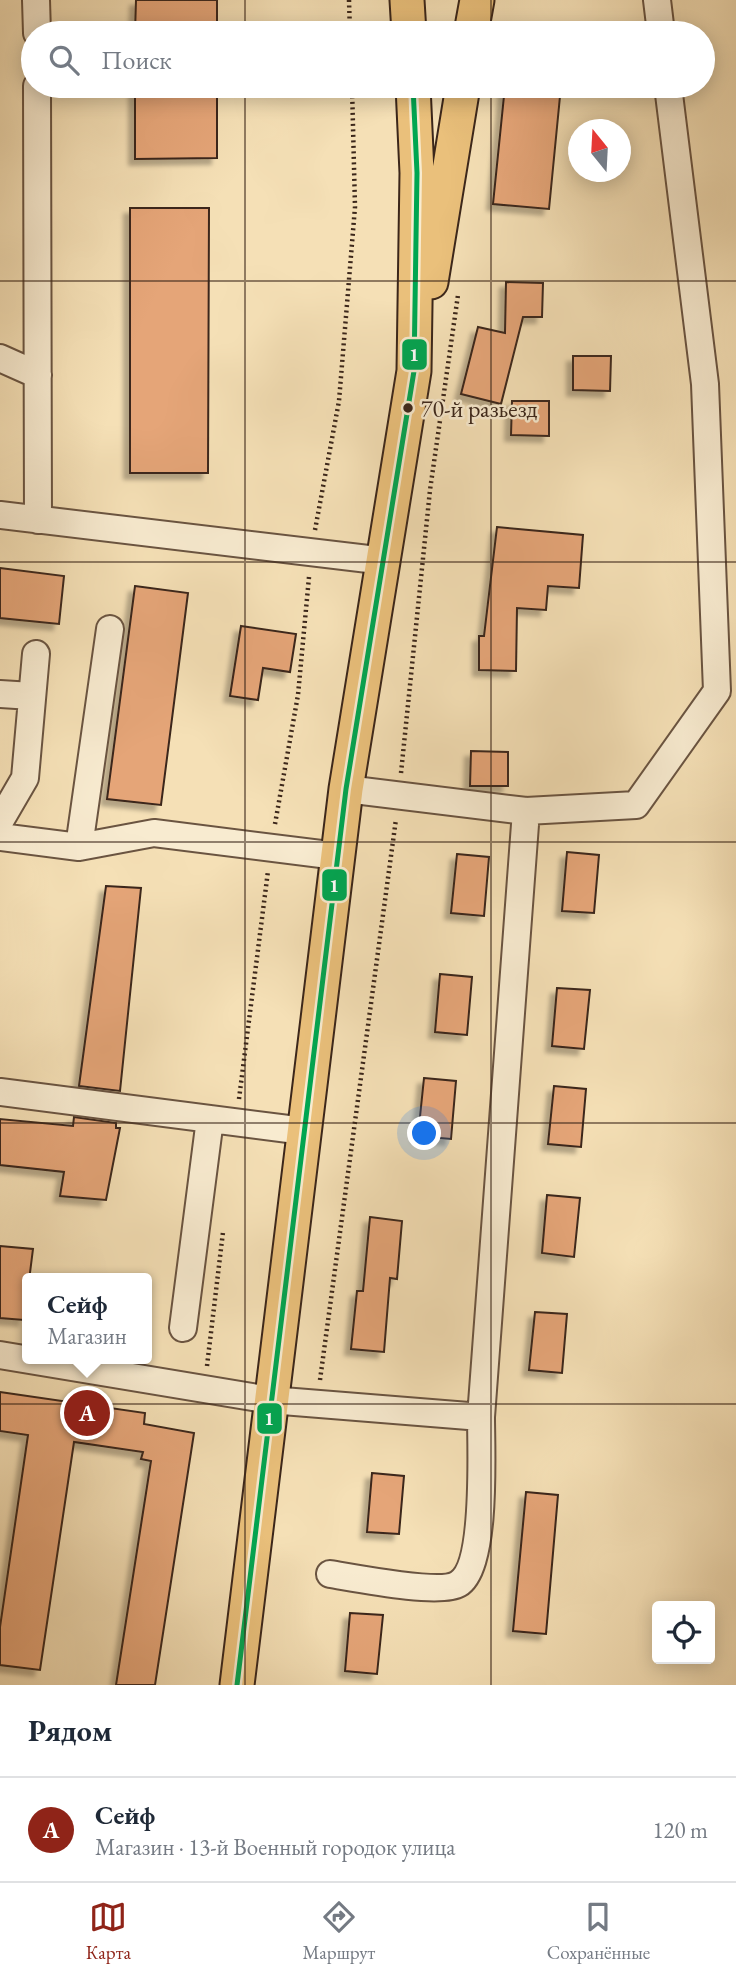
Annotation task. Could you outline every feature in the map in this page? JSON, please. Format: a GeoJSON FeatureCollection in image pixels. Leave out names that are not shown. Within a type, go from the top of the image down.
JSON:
{"type":"FeatureCollection","features":[{"type":"Feature","properties":{"kind":"main road"},"geometry":{"type":"LineString","coordinates":[[407,0],[408,21]]}},
{"type":"Feature","properties":{"kind":"main road"},"geometry":{"type":"LineString","coordinates":[[473,21],[477,0]]}},
{"type":"Feature","properties":{"kind":"main road"},"geometry":{"type":"LineString","coordinates":[[414,98],[417,173],[414,371]]}},
{"type":"Feature","properties":{"kind":"main road"},"geometry":{"type":"LineString","coordinates":[[237,1685],[346,789],[461,98]]}},
{"type":"Feature","properties":{"kind":"street"},"geometry":{"type":"LineString","coordinates":[[36,0],[37,21]]}},
{"type":"Feature","properties":{"kind":"street"},"geometry":{"type":"LineString","coordinates":[[657,0],[660,21]]}},
{"type":"Feature","properties":{"kind":"street"},"geometry":{"type":"LineString","coordinates":[[37,98],[38,520]]}},
{"type":"Feature","properties":{"kind":"street"},"geometry":{"type":"LineString","coordinates":[[346,789],[527,811],[636,805],[717,691],[705,384],[669,98]]}},
{"type":"Feature","properties":{"kind":"street"},"geometry":{"type":"LineString","coordinates":[[0,358],[38,375]]}},
{"type":"Feature","properties":{"kind":"street"},"geometry":{"type":"LineString","coordinates":[[0,515],[385,561]]}},
{"type":"Feature","properties":{"kind":"street"},"geometry":{"type":"LineString","coordinates":[[79,847],[110,629]]}},
{"type":"Feature","properties":{"kind":"street"},"geometry":{"type":"LineString","coordinates":[[0,821],[25,778],[36,654]]}},
{"type":"Feature","properties":{"kind":"street"},"geometry":{"type":"LineString","coordinates":[[0,694],[32,695]]}},
{"type":"Feature","properties":{"kind":"street"},"geometry":{"type":"LineString","coordinates":[[330,1574],[440,1588],[459,1584],[471,1568],[477,1538],[481,1417],[527,811]]}},
{"type":"Feature","properties":{"kind":"street"},"geometry":{"type":"LineString","coordinates":[[0,837],[79,847],[154,833],[337,856]]}},
{"type":"Feature","properties":{"kind":"street"},"geometry":{"type":"LineString","coordinates":[[0,1092],[304,1131]]}},
{"type":"Feature","properties":{"kind":"street"},"geometry":{"type":"LineString","coordinates":[[183,1328],[210,1119]]}},
{"type":"Feature","properties":{"kind":"street"},"geometry":{"type":"LineString","coordinates":[[0,1355],[22,1359]]}},
{"type":"Feature","properties":{"kind":"street"},"geometry":{"type":"LineString","coordinates":[[54,1364],[270,1400],[481,1417]]}},
{"type":"Feature","properties":{"kind":"path"},"geometry":{"type":"LineString","coordinates":[[349,0],[350,21]]}},
{"type":"Feature","properties":{"kind":"path"},"geometry":{"type":"LineString","coordinates":[[236,1122],[271,848],[298,695],[311,552],[340,387],[355,207],[352,98]]}},
{"type":"Feature","properties":{"kind":"path"},"geometry":{"type":"LineString","coordinates":[[317,1404],[399,796],[430,490],[460,284]]}},
{"type":"Feature","properties":{"kind":"path"},"geometry":{"type":"LineString","coordinates":[[205,1389],[224,1229]]}},
{"type":"Feature","properties":{"kind":"building"},"geometry":{"type":"Polygon","coordinates":[[[136,0],[217,0],[217,21],[135,21],[136,0]]]}},
{"type":"Feature","properties":{"kind":"building"},"geometry":{"type":"Polygon","coordinates":[[[135,98],[217,98],[217,158],[135,159],[135,98]]]}},
{"type":"Feature","properties":{"kind":"building"},"geometry":{"type":"Polygon","coordinates":[[[504,98],[560,98],[549,209],[493,204],[504,98]]]}},
{"type":"Feature","properties":{"kind":"building"},"geometry":{"type":"Polygon","coordinates":[[[130,208],[209,208],[208,473],[130,473],[130,208]]]}},
{"type":"Feature","properties":{"kind":"building"},"geometry":{"type":"Polygon","coordinates":[[[506,282],[543,283],[542,317],[523,317],[501,404],[461,394],[478,327],[505,333],[506,282]]]}},
{"type":"Feature","properties":{"kind":"building"},"geometry":{"type":"Polygon","coordinates":[[[573,356],[611,356],[610,391],[573,390],[573,356]]]}},
{"type":"Feature","properties":{"kind":"building"},"geometry":{"type":"Polygon","coordinates":[[[512,401],[549,401],[549,436],[511,435],[512,401]]]}},
{"type":"Feature","properties":{"kind":"building"},"geometry":{"type":"Polygon","coordinates":[[[497,527],[583,535],[579,588],[548,586],[546,610],[517,608],[516,671],[479,670],[479,636],[484,636],[497,527]]]}},
{"type":"Feature","properties":{"kind":"building"},"geometry":{"type":"Polygon","coordinates":[[[0,568],[64,576],[59,624],[0,618],[0,568]]]}},
{"type":"Feature","properties":{"kind":"building"},"geometry":{"type":"Polygon","coordinates":[[[135,586],[188,593],[161,805],[107,799],[135,586]]]}},
{"type":"Feature","properties":{"kind":"building"},"geometry":{"type":"Polygon","coordinates":[[[241,626],[296,634],[290,672],[263,668],[258,700],[230,696],[241,626]]]}},
{"type":"Feature","properties":{"kind":"building"},"geometry":{"type":"Polygon","coordinates":[[[471,751],[508,752],[508,786],[470,786],[471,751]]]}},
{"type":"Feature","properties":{"kind":"building"},"geometry":{"type":"Polygon","coordinates":[[[567,852],[599,855],[594,913],[562,911],[567,852]]]}},
{"type":"Feature","properties":{"kind":"building"},"geometry":{"type":"Polygon","coordinates":[[[457,854],[489,857],[484,916],[451,913],[457,854]]]}},
{"type":"Feature","properties":{"kind":"building"},"geometry":{"type":"Polygon","coordinates":[[[106,886],[141,888],[120,1091],[79,1086],[106,886]]]}},
{"type":"Feature","properties":{"kind":"building"},"geometry":{"type":"Polygon","coordinates":[[[440,974],[472,977],[467,1035],[435,1032],[440,974]]]}},
{"type":"Feature","properties":{"kind":"building"},"geometry":{"type":"Polygon","coordinates":[[[557,988],[590,990],[584,1049],[552,1046],[557,988]]]}},
{"type":"Feature","properties":{"kind":"building"},"geometry":{"type":"Polygon","coordinates":[[[424,1078],[456,1081],[451,1139],[418,1136],[424,1078]]]}},
{"type":"Feature","properties":{"kind":"building"},"geometry":{"type":"Polygon","coordinates":[[[554,1086],[586,1089],[581,1147],[548,1144],[554,1086]]]}},
{"type":"Feature","properties":{"kind":"building"},"geometry":{"type":"Polygon","coordinates":[[[74,1117],[116,1123],[116,1128],[120,1128],[106,1200],[60,1196],[64,1172],[0,1165],[0,1119],[73,1126],[74,1117]]]}},
{"type":"Feature","properties":{"kind":"building"},"geometry":{"type":"Polygon","coordinates":[[[547,1195],[580,1198],[574,1257],[542,1253],[547,1195]]]}},
{"type":"Feature","properties":{"kind":"building"},"geometry":{"type":"Polygon","coordinates":[[[370,1217],[402,1221],[397,1279],[390,1278],[384,1352],[351,1349],[357,1291],[363,1291],[370,1217]]]}},
{"type":"Feature","properties":{"kind":"building"},"geometry":{"type":"Polygon","coordinates":[[[0,1246],[33,1249],[30,1273],[22,1273],[22,1320],[0,1318],[0,1246]]]}},
{"type":"Feature","properties":{"kind":"building"},"geometry":{"type":"Polygon","coordinates":[[[535,1312],[567,1314],[562,1373],[529,1370],[535,1312]]]}},
{"type":"Feature","properties":{"kind":"building"},"geometry":{"type":"Polygon","coordinates":[[[0,1392],[145,1413],[144,1424],[194,1433],[155,1685],[116,1685],[151,1461],[141,1459],[143,1452],[74,1442],[40,1670],[0,1665],[0,1627],[28,1435],[0,1431],[0,1392]]]}},
{"type":"Feature","properties":{"kind":"building"},"geometry":{"type":"Polygon","coordinates":[[[372,1473],[404,1476],[399,1534],[367,1532],[372,1473]]]}},
{"type":"Feature","properties":{"kind":"building"},"geometry":{"type":"Polygon","coordinates":[[[526,1492],[558,1495],[546,1634],[513,1631],[526,1492]]]}},
{"type":"Feature","properties":{"kind":"building"},"geometry":{"type":"Polygon","coordinates":[[[350,1613],[383,1615],[377,1674],[345,1671],[350,1613]]]}},
{"type":"Feature","properties":{"kind":"transit line","name":"1"},"geometry":{"type":"LineString","coordinates":[[237,1685],[346,789],[414,371],[417,173],[414,98]]}},
{"type":"Feature","properties":{"kind":"place","name":"70-й разьезд"},"geometry":{"type":"Point","coordinates":[408,408]}},
{"type":"Feature","properties":{"kind":"place","name":"Сейф"},"geometry":{"type":"Point","coordinates":[87,1413]}}]}
